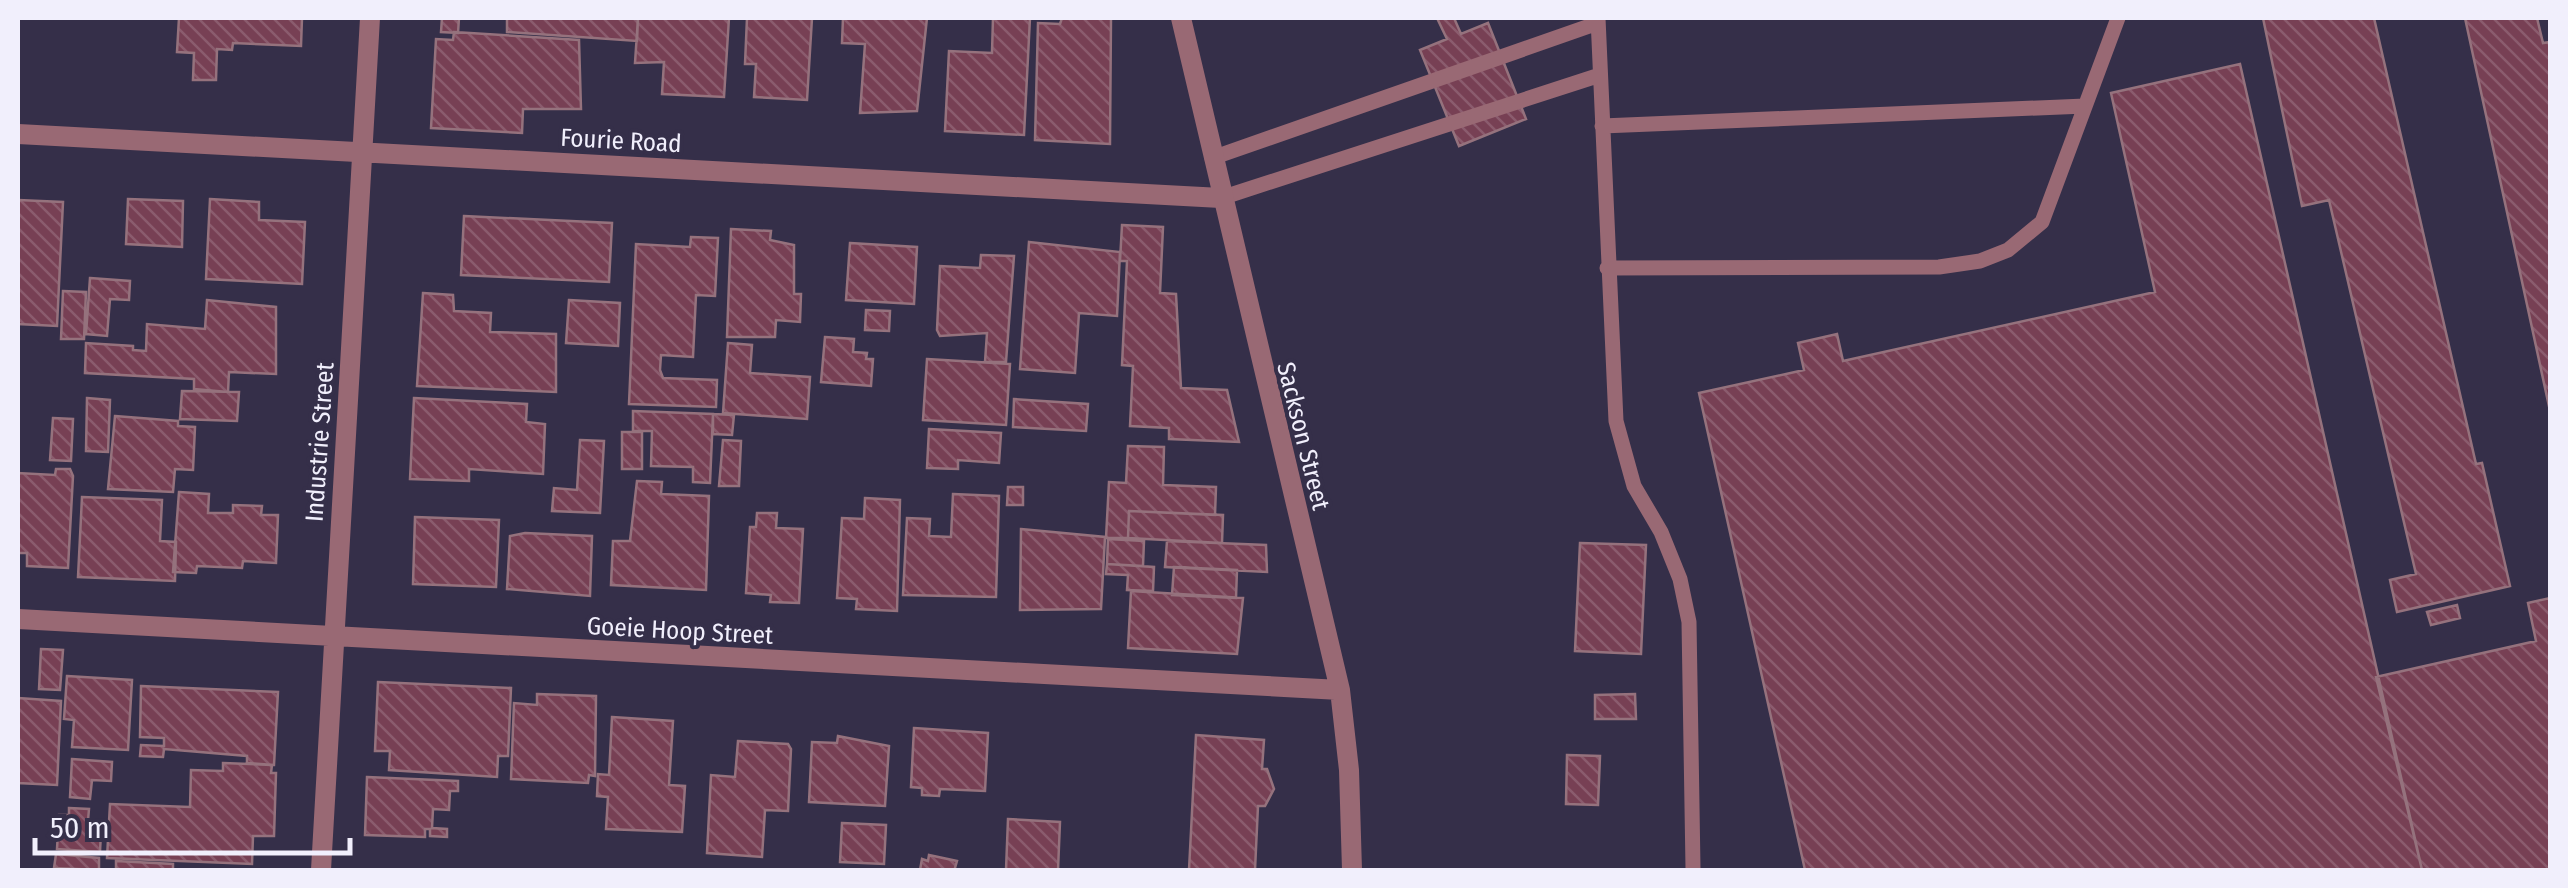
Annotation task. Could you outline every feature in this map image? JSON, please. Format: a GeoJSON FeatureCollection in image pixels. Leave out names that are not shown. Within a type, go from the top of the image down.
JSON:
{"type":"FeatureCollection","features":[{"type":"Feature","properties":{"kind":"street","name":"Industrie Street"},"geometry":{"type":"LineString","coordinates":[[321,870],[331,635],[370,18]]}},
{"type":"Feature","properties":{"kind":"street","name":"Sackson Street"},"geometry":{"type":"LineString","coordinates":[[1181,18],[1340,690],[1350,785],[1352,870]]}},
{"type":"Feature","properties":{"kind":"street","name":"Fourie Road"},"geometry":{"type":"LineString","coordinates":[[18,134],[1221,198]]}},
{"type":"Feature","properties":{"kind":"street","name":"Goeie Hoop Street"},"geometry":{"type":"LineString","coordinates":[[18,619],[1340,690]]}},
{"type":"Feature","properties":{"kind":"lane"},"geometry":{"type":"LineString","coordinates":[[1607,268],[1938,267],[1980,260],[2008,250],[2042,222],[2118,18]]}},
{"type":"Feature","properties":{"kind":"lane"},"geometry":{"type":"LineString","coordinates":[[1212,158],[1598,20],[1616,421],[1634,486],[1661,532],[1680,580],[1689,622],[1693,868]]}},
{"type":"Feature","properties":{"kind":"lane"},"geometry":{"type":"LineString","coordinates":[[1221,198],[1600,75]]}},
{"type":"Feature","properties":{"kind":"lane"},"geometry":{"type":"LineString","coordinates":[[1602,126],[2085,106]]}},
{"type":"Feature","properties":{"kind":"building"},"geometry":{"type":"Polygon","coordinates":[[[179,18],[302,18],[301,46],[233,43],[232,50],[217,49],[216,80],[193,80],[194,53],[177,52],[179,18]]]}},
{"type":"Feature","properties":{"kind":"building"},"geometry":{"type":"Polygon","coordinates":[[[442,18],[459,18],[458,33],[441,32],[442,18]]]}},
{"type":"Feature","properties":{"kind":"building"},"geometry":{"type":"Polygon","coordinates":[[[507,18],[638,18],[637,41],[507,32],[507,18]]]}},
{"type":"Feature","properties":{"kind":"building"},"geometry":{"type":"Polygon","coordinates":[[[638,18],[729,18],[724,97],[662,94],[664,62],[635,63],[638,18]]]}},
{"type":"Feature","properties":{"kind":"building"},"geometry":{"type":"Polygon","coordinates":[[[747,18],[812,18],[807,100],[754,97],[756,64],[745,64],[747,18]]]}},
{"type":"Feature","properties":{"kind":"building"},"geometry":{"type":"Polygon","coordinates":[[[843,18],[927,18],[917,111],[860,113],[865,44],[842,43],[843,18]]]}},
{"type":"Feature","properties":{"kind":"building"},"geometry":{"type":"Polygon","coordinates":[[[993,18],[1030,18],[1024,135],[945,131],[949,51],[992,53],[993,18]]]}},
{"type":"Feature","properties":{"kind":"building"},"geometry":{"type":"Polygon","coordinates":[[[1062,18],[1111,18],[1110,144],[1035,140],[1038,23],[1060,24],[1062,18]]]}},
{"type":"Feature","properties":{"kind":"building"},"geometry":{"type":"Polygon","coordinates":[[[1437,18],[1454,18],[1461,34],[1488,23],[1526,119],[1459,146],[1420,50],[1447,39],[1437,18]]]}},
{"type":"Feature","properties":{"kind":"building"},"geometry":{"type":"Polygon","coordinates":[[[2263,18],[2374,18],[2476,464],[2482,463],[2510,586],[2397,612],[2390,580],[2416,574],[2329,200],[2302,206],[2263,18]]]}},
{"type":"Feature","properties":{"kind":"building"},"geometry":{"type":"Polygon","coordinates":[[[2465,18],[2537,18],[2543,43],[2550,42],[2550,411],[2465,18]]]}},
{"type":"Feature","properties":{"kind":"building"},"geometry":{"type":"Polygon","coordinates":[[[454,32],[579,40],[581,109],[523,109],[522,133],[431,128],[436,39],[453,40],[454,32]]]}},
{"type":"Feature","properties":{"kind":"building"},"geometry":{"type":"Polygon","coordinates":[[[2240,64],[2422,870],[1805,870],[1699,393],[1804,370],[1798,343],[1837,334],[1843,361],[2155,292],[2111,93],[2240,64]]]}},
{"type":"Feature","properties":{"kind":"building"},"geometry":{"type":"Polygon","coordinates":[[[128,199],[183,201],[182,247],[126,244],[128,199]]]}},
{"type":"Feature","properties":{"kind":"building"},"geometry":{"type":"Polygon","coordinates":[[[210,199],[259,202],[259,220],[305,222],[302,284],[206,279],[210,199]]]}},
{"type":"Feature","properties":{"kind":"building"},"geometry":{"type":"Polygon","coordinates":[[[18,200],[63,202],[57,326],[18,324],[18,200]]]}},
{"type":"Feature","properties":{"kind":"building"},"geometry":{"type":"Polygon","coordinates":[[[464,216],[612,223],[609,282],[461,275],[464,216]]]}},
{"type":"Feature","properties":{"kind":"building"},"geometry":{"type":"Polygon","coordinates":[[[1122,225],[1163,227],[1160,293],[1176,294],[1181,388],[1227,390],[1239,442],[1169,439],[1169,428],[1130,426],[1133,366],[1122,365],[1127,261],[1120,261],[1122,225]]]}},
{"type":"Feature","properties":{"kind":"building"},"geometry":{"type":"Polygon","coordinates":[[[731,229],[771,231],[770,240],[794,245],[794,294],[801,294],[800,322],[776,320],[775,337],[727,337],[731,229]]]}},
{"type":"Feature","properties":{"kind":"building"},"geometry":{"type":"Polygon","coordinates":[[[691,237],[718,238],[715,296],[696,295],[693,357],[661,355],[660,370],[663,378],[717,380],[716,407],[629,404],[636,244],[690,247],[691,237]]]}},
{"type":"Feature","properties":{"kind":"building"},"geometry":{"type":"Polygon","coordinates":[[[1029,242],[1120,252],[1117,316],[1079,313],[1075,373],[1020,369],[1029,242]]]}},
{"type":"Feature","properties":{"kind":"building"},"geometry":{"type":"Polygon","coordinates":[[[850,243],[917,247],[914,304],[846,300],[850,243]]]}},
{"type":"Feature","properties":{"kind":"building"},"geometry":{"type":"Polygon","coordinates":[[[981,255],[1014,256],[1006,362],[985,362],[987,333],[940,336],[937,330],[940,266],[980,268],[981,255]]]}},
{"type":"Feature","properties":{"kind":"building"},"geometry":{"type":"Polygon","coordinates":[[[90,278],[130,281],[129,300],[110,299],[107,336],[86,334],[90,278]]]}},
{"type":"Feature","properties":{"kind":"building"},"geometry":{"type":"Polygon","coordinates":[[[63,291],[86,292],[84,339],[61,339],[63,291]]]}},
{"type":"Feature","properties":{"kind":"building"},"geometry":{"type":"Polygon","coordinates":[[[423,293],[453,295],[454,311],[491,313],[490,332],[556,334],[556,392],[417,386],[423,293]]]}},
{"type":"Feature","properties":{"kind":"building"},"geometry":{"type":"Polygon","coordinates":[[[207,300],[276,307],[276,374],[229,372],[228,392],[194,389],[194,379],[85,373],[86,343],[133,346],[133,350],[146,351],[147,324],[205,329],[207,300]]]}},
{"type":"Feature","properties":{"kind":"building"},"geometry":{"type":"Polygon","coordinates":[[[569,300],[620,303],[618,346],[566,343],[569,300]]]}},
{"type":"Feature","properties":{"kind":"building"},"geometry":{"type":"Polygon","coordinates":[[[866,310],[890,311],[889,331],[865,330],[866,310]]]}},
{"type":"Feature","properties":{"kind":"building"},"geometry":{"type":"Polygon","coordinates":[[[825,337],[854,339],[853,352],[867,353],[866,359],[873,359],[871,386],[821,382],[825,337]]]}},
{"type":"Feature","properties":{"kind":"building"},"geometry":{"type":"Polygon","coordinates":[[[728,343],[752,345],[750,373],[810,377],[807,419],[723,413],[728,343]]]}},
{"type":"Feature","properties":{"kind":"building"},"geometry":{"type":"Polygon","coordinates":[[[927,359],[1010,364],[1006,425],[923,420],[927,359]]]}},
{"type":"Feature","properties":{"kind":"building"},"geometry":{"type":"Polygon","coordinates":[[[182,391],[239,392],[237,421],[180,419],[182,391]]]}},
{"type":"Feature","properties":{"kind":"building"},"geometry":{"type":"Polygon","coordinates":[[[87,398],[110,400],[108,452],[86,451],[87,398]]]}},
{"type":"Feature","properties":{"kind":"building"},"geometry":{"type":"Polygon","coordinates":[[[414,398],[527,404],[526,422],[545,424],[543,474],[469,469],[469,481],[410,479],[414,398]]]}},
{"type":"Feature","properties":{"kind":"building"},"geometry":{"type":"Polygon","coordinates":[[[1014,399],[1088,404],[1086,431],[1013,427],[1014,399]]]}},
{"type":"Feature","properties":{"kind":"building"},"geometry":{"type":"Polygon","coordinates":[[[633,411],[713,414],[710,483],[693,482],[693,467],[651,466],[652,431],[633,431],[633,411]]]}},
{"type":"Feature","properties":{"kind":"building"},"geometry":{"type":"Polygon","coordinates":[[[713,414],[734,415],[732,435],[713,434],[713,414]]]}},
{"type":"Feature","properties":{"kind":"building"},"geometry":{"type":"Polygon","coordinates":[[[115,416],[178,421],[178,426],[195,427],[193,470],[175,469],[173,492],[108,489],[115,416]]]}},
{"type":"Feature","properties":{"kind":"building"},"geometry":{"type":"Polygon","coordinates":[[[53,418],[73,419],[71,461],[50,460],[53,418]]]}},
{"type":"Feature","properties":{"kind":"building"},"geometry":{"type":"Polygon","coordinates":[[[929,429],[1001,433],[999,463],[958,460],[958,469],[927,468],[929,429]]]}},
{"type":"Feature","properties":{"kind":"building"},"geometry":{"type":"Polygon","coordinates":[[[622,432],[642,432],[642,469],[622,469],[622,432]]]}},
{"type":"Feature","properties":{"kind":"building"},"geometry":{"type":"Polygon","coordinates":[[[580,440],[604,441],[600,513],[552,511],[554,488],[577,490],[580,440]]]}},
{"type":"Feature","properties":{"kind":"building"},"geometry":{"type":"Polygon","coordinates":[[[723,440],[741,441],[739,486],[719,486],[723,440]]]}},
{"type":"Feature","properties":{"kind":"building"},"geometry":{"type":"Polygon","coordinates":[[[1128,446],[1164,447],[1163,485],[1216,487],[1215,515],[1129,511],[1128,538],[1106,538],[1109,482],[1126,483],[1128,446]]]}},
{"type":"Feature","properties":{"kind":"building"},"geometry":{"type":"Polygon","coordinates":[[[56,469],[70,469],[73,476],[68,568],[27,566],[27,553],[18,553],[18,473],[55,475],[56,469]]]}},
{"type":"Feature","properties":{"kind":"building"},"geometry":{"type":"Polygon","coordinates":[[[637,481],[662,482],[661,494],[709,496],[706,590],[611,585],[613,541],[630,541],[637,481]]]}},
{"type":"Feature","properties":{"kind":"building"},"geometry":{"type":"Polygon","coordinates":[[[1008,487],[1023,487],[1023,505],[1007,505],[1008,487]]]}},
{"type":"Feature","properties":{"kind":"building"},"geometry":{"type":"Polygon","coordinates":[[[179,492],[209,494],[208,513],[233,513],[233,505],[262,506],[261,515],[278,515],[276,563],[243,561],[242,568],[197,566],[196,573],[173,572],[179,492]]]}},
{"type":"Feature","properties":{"kind":"building"},"geometry":{"type":"Polygon","coordinates":[[[953,494],[999,496],[996,597],[903,595],[907,518],[930,519],[929,536],[951,537],[953,494]]]}},
{"type":"Feature","properties":{"kind":"building"},"geometry":{"type":"Polygon","coordinates":[[[82,497],[162,500],[160,541],[176,542],[175,581],[78,577],[82,497]]]}},
{"type":"Feature","properties":{"kind":"building"},"geometry":{"type":"Polygon","coordinates":[[[865,498],[900,500],[897,611],[856,609],[857,599],[837,598],[842,518],[864,519],[865,498]]]}},
{"type":"Feature","properties":{"kind":"building"},"geometry":{"type":"Polygon","coordinates":[[[1129,511],[1223,515],[1222,543],[1128,538],[1129,511]]]}},
{"type":"Feature","properties":{"kind":"building"},"geometry":{"type":"Polygon","coordinates":[[[757,513],[777,513],[776,528],[803,529],[799,603],[770,602],[771,595],[746,593],[750,527],[756,527],[757,513]]]}},
{"type":"Feature","properties":{"kind":"building"},"geometry":{"type":"Polygon","coordinates":[[[415,517],[499,520],[496,587],[413,584],[415,517]]]}},
{"type":"Feature","properties":{"kind":"building"},"geometry":{"type":"Polygon","coordinates":[[[1021,529],[1105,537],[1101,609],[1020,610],[1021,529]]]}},
{"type":"Feature","properties":{"kind":"building"},"geometry":{"type":"Polygon","coordinates":[[[510,536],[592,536],[590,596],[507,589],[510,536]]]}},
{"type":"Feature","properties":{"kind":"building"},"geometry":{"type":"Polygon","coordinates":[[[1108,539],[1144,541],[1143,566],[1107,564],[1108,539]]]}},
{"type":"Feature","properties":{"kind":"building"},"geometry":{"type":"Polygon","coordinates":[[[1167,541],[1266,545],[1267,572],[1165,567],[1167,541]]]}},
{"type":"Feature","properties":{"kind":"building"},"geometry":{"type":"Polygon","coordinates":[[[1580,543],[1646,545],[1641,654],[1575,651],[1580,543]]]}},
{"type":"Feature","properties":{"kind":"building"},"geometry":{"type":"Polygon","coordinates":[[[1107,564],[1154,567],[1153,591],[1127,590],[1128,575],[1106,574],[1107,564]]]}},
{"type":"Feature","properties":{"kind":"building"},"geometry":{"type":"Polygon","coordinates":[[[1174,567],[1237,570],[1236,598],[1172,595],[1174,567]]]}},
{"type":"Feature","properties":{"kind":"building"},"geometry":{"type":"Polygon","coordinates":[[[1131,591],[1243,598],[1237,654],[1128,648],[1131,591]]]}},
{"type":"Feature","properties":{"kind":"building"},"geometry":{"type":"Polygon","coordinates":[[[2550,598],[2550,870],[2422,870],[2376,677],[2536,641],[2528,603],[2550,598]]]}},
{"type":"Feature","properties":{"kind":"building"},"geometry":{"type":"Polygon","coordinates":[[[2457,605],[2460,618],[2431,625],[2427,612],[2457,605]]]}},
{"type":"Feature","properties":{"kind":"building"},"geometry":{"type":"Polygon","coordinates":[[[41,649],[63,650],[60,690],[39,689],[41,649]]]}},
{"type":"Feature","properties":{"kind":"building"},"geometry":{"type":"Polygon","coordinates":[[[67,676],[132,680],[128,750],[72,747],[74,720],[64,719],[67,676]]]}},
{"type":"Feature","properties":{"kind":"building"},"geometry":{"type":"Polygon","coordinates":[[[378,682],[511,688],[508,756],[498,756],[497,777],[389,770],[390,751],[375,751],[378,682]]]}},
{"type":"Feature","properties":{"kind":"building"},"geometry":{"type":"Polygon","coordinates":[[[141,686],[278,692],[274,765],[247,763],[247,756],[164,749],[163,757],[140,756],[141,745],[164,746],[164,738],[140,737],[141,686]]]}},
{"type":"Feature","properties":{"kind":"building"},"geometry":{"type":"Polygon","coordinates":[[[537,694],[596,696],[595,776],[589,775],[588,783],[511,779],[514,703],[537,705],[537,694]]]}},
{"type":"Feature","properties":{"kind":"building"},"geometry":{"type":"Polygon","coordinates":[[[1635,694],[1636,719],[1595,719],[1595,695],[1635,694]]]}},
{"type":"Feature","properties":{"kind":"building"},"geometry":{"type":"Polygon","coordinates":[[[18,698],[61,701],[57,785],[18,783],[18,698]]]}},
{"type":"Feature","properties":{"kind":"building"},"geometry":{"type":"Polygon","coordinates":[[[612,717],[673,721],[669,785],[685,786],[682,832],[606,829],[608,797],[597,796],[598,774],[609,775],[612,717]]]}},
{"type":"Feature","properties":{"kind":"building"},"geometry":{"type":"Polygon","coordinates":[[[914,728],[988,733],[985,791],[940,789],[939,796],[922,795],[922,788],[911,787],[914,728]]]}},
{"type":"Feature","properties":{"kind":"building"},"geometry":{"type":"Polygon","coordinates":[[[1196,735],[1264,740],[1262,769],[1267,769],[1274,789],[1265,806],[1258,806],[1255,870],[1189,870],[1196,735]]]}},
{"type":"Feature","properties":{"kind":"building"},"geometry":{"type":"Polygon","coordinates":[[[838,736],[889,746],[885,806],[809,802],[812,742],[837,743],[838,736]]]}},
{"type":"Feature","properties":{"kind":"building"},"geometry":{"type":"Polygon","coordinates":[[[738,741],[788,744],[791,749],[788,811],[765,810],[762,857],[707,853],[711,775],[735,777],[738,741]]]}},
{"type":"Feature","properties":{"kind":"building"},"geometry":{"type":"Polygon","coordinates":[[[1567,755],[1600,756],[1598,805],[1566,804],[1567,755]]]}},
{"type":"Feature","properties":{"kind":"building"},"geometry":{"type":"Polygon","coordinates":[[[72,759],[112,762],[111,781],[92,780],[90,799],[70,797],[72,759]]]}},
{"type":"Feature","properties":{"kind":"building"},"geometry":{"type":"Polygon","coordinates":[[[223,763],[272,765],[271,773],[276,773],[274,836],[253,836],[252,864],[107,858],[110,804],[190,807],[191,770],[223,771],[223,763]]]}},
{"type":"Feature","properties":{"kind":"building"},"geometry":{"type":"Polygon","coordinates":[[[367,777],[458,781],[458,791],[450,791],[449,810],[433,809],[432,828],[447,829],[447,837],[430,836],[430,829],[425,829],[425,837],[365,835],[367,777]]]}},
{"type":"Feature","properties":{"kind":"building"},"geometry":{"type":"Polygon","coordinates":[[[69,808],[89,809],[87,832],[101,832],[100,852],[57,849],[59,815],[69,815],[69,808]]]}},
{"type":"Feature","properties":{"kind":"building"},"geometry":{"type":"Polygon","coordinates":[[[1008,819],[1060,822],[1058,870],[1006,870],[1008,819]]]}},
{"type":"Feature","properties":{"kind":"building"},"geometry":{"type":"Polygon","coordinates":[[[842,823],[886,825],[884,864],[840,862],[842,823]]]}},
{"type":"Feature","properties":{"kind":"building"},"geometry":{"type":"Polygon","coordinates":[[[56,854],[99,858],[99,870],[54,868],[56,854]]]}},
{"type":"Feature","properties":{"kind":"building"},"geometry":{"type":"Polygon","coordinates":[[[929,855],[957,861],[955,868],[965,870],[920,870],[922,859],[928,861],[929,855]]]}},
{"type":"Feature","properties":{"kind":"building"},"geometry":{"type":"Polygon","coordinates":[[[116,861],[173,864],[173,870],[116,870],[116,861]]]}}]}
